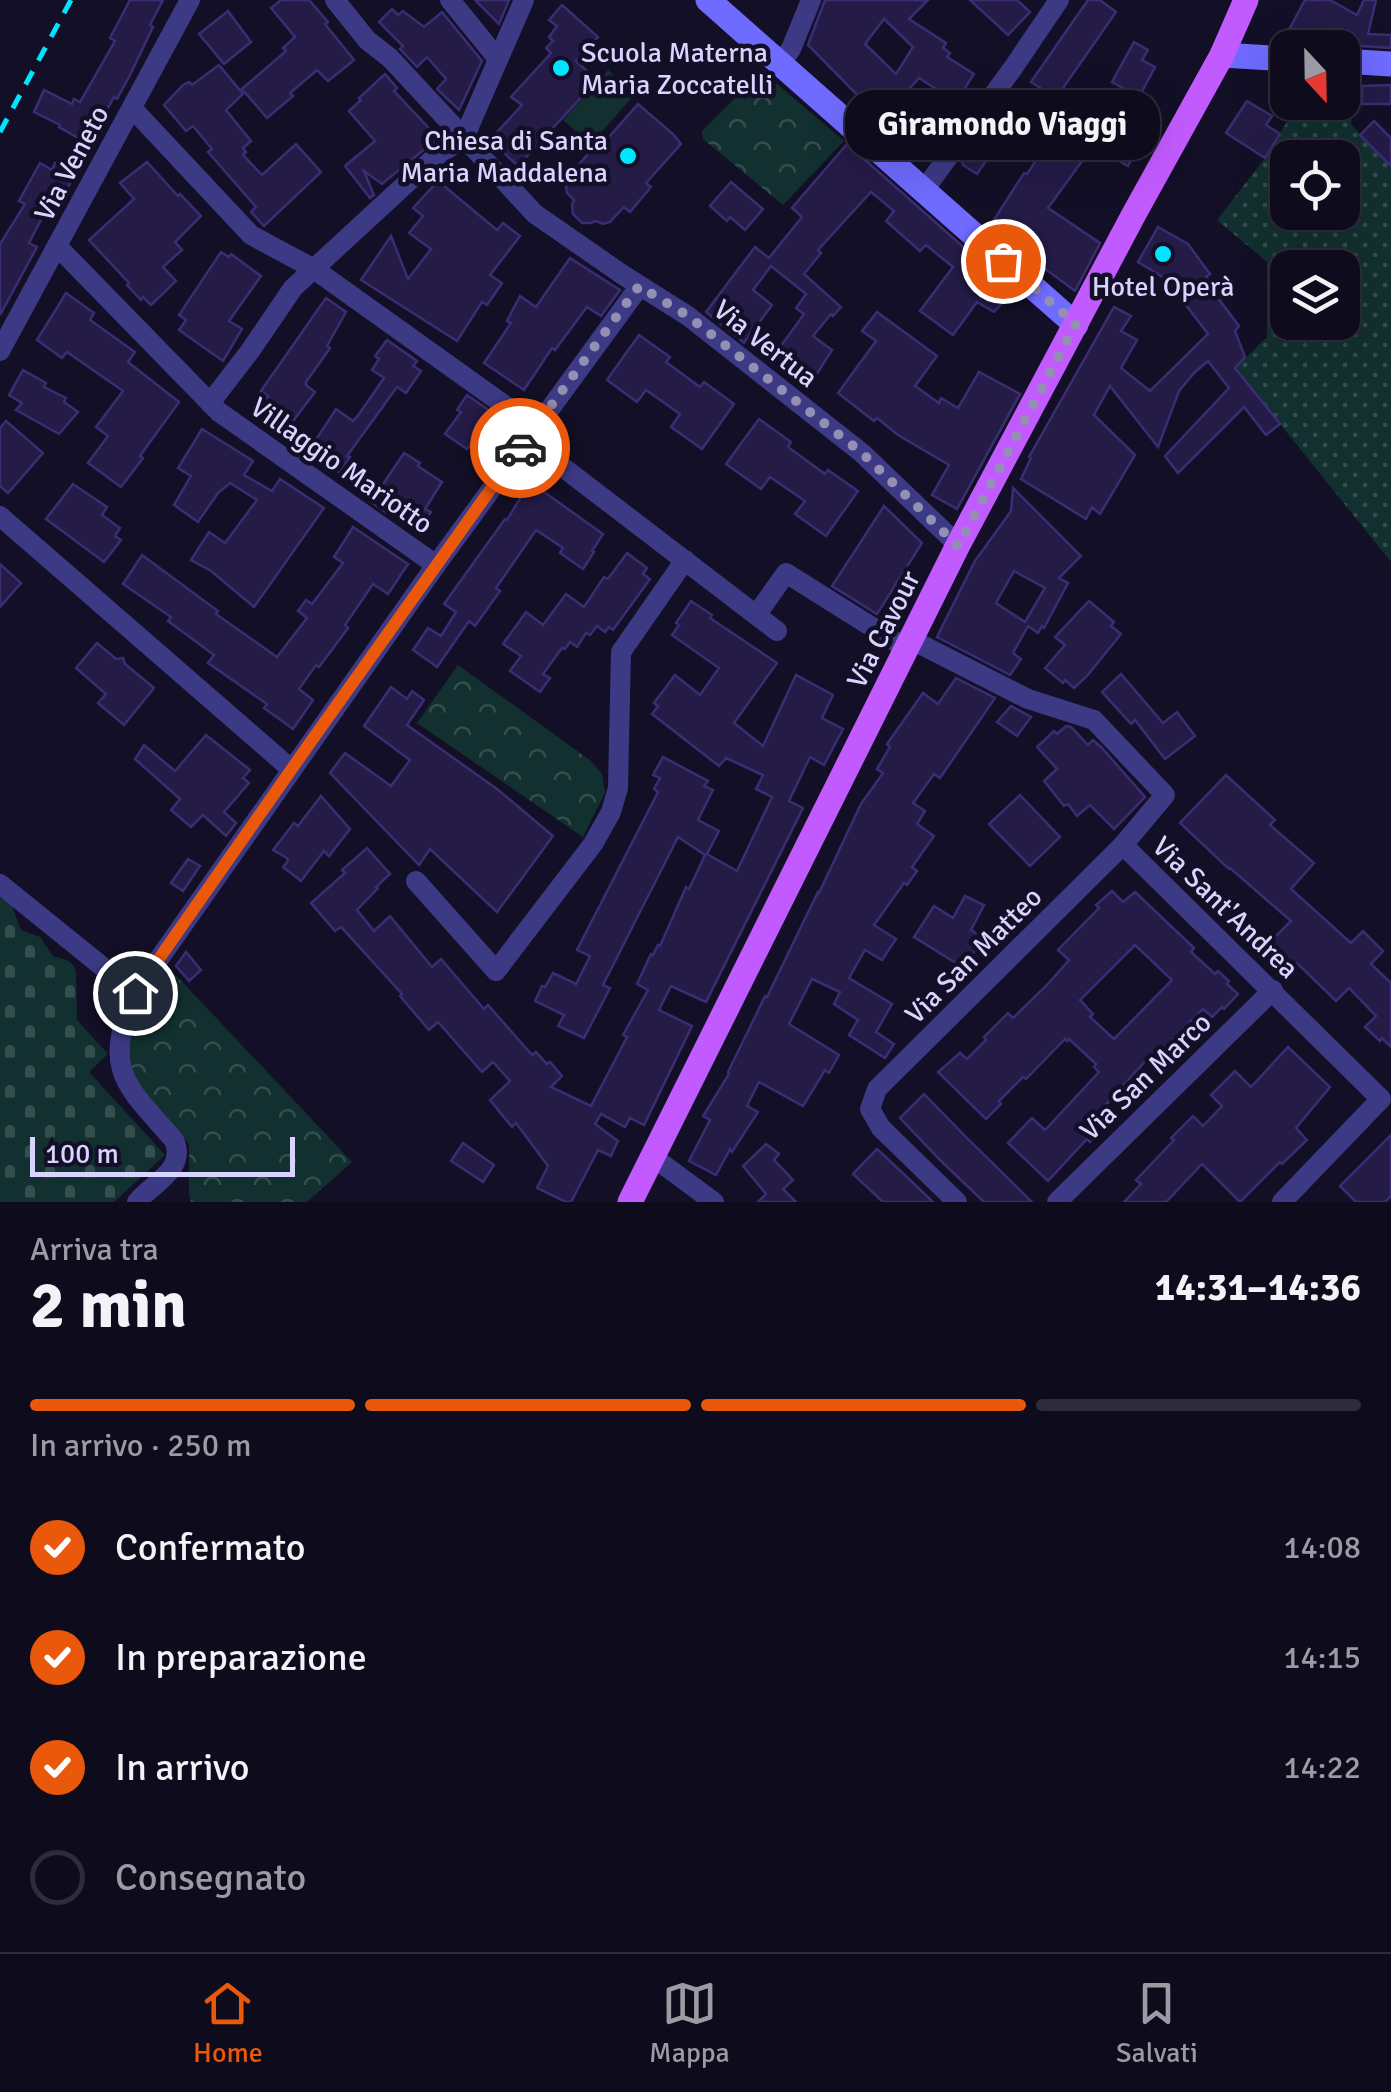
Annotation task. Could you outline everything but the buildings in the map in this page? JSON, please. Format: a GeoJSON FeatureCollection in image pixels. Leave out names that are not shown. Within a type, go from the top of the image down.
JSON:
{"type":"FeatureCollection","features":[{"type":"Feature","properties":{"kind":"main road","name":"Via Cavour"},"geometry":{"type":"LineString","coordinates":[[630,1202],[958,546],[1226,46],[1246,0]]}},
{"type":"Feature","properties":{"kind":"street","name":"Via Veneto"},"geometry":{"type":"LineString","coordinates":[[0,351],[190,0]]}},
{"type":"Feature","properties":{"kind":"street"},"geometry":{"type":"LineString","coordinates":[[335,0],[367,40],[390,58],[464,138],[524,0]]}},
{"type":"Feature","properties":{"kind":"street"},"geometry":{"type":"LineString","coordinates":[[450,0],[498,59]]}},
{"type":"Feature","properties":{"kind":"street"},"geometry":{"type":"LineString","coordinates":[[708,0],[1076,324]]}},
{"type":"Feature","properties":{"kind":"street"},"geometry":{"type":"LineString","coordinates":[[780,64],[791,49],[811,0]]}},
{"type":"Feature","properties":{"kind":"street"},"geometry":{"type":"LineString","coordinates":[[924,190],[1059,0]]}},
{"type":"Feature","properties":{"kind":"street"},"geometry":{"type":"LineString","coordinates":[[1226,46],[1270,55]]}},
{"type":"Feature","properties":{"kind":"street"},"geometry":{"type":"LineString","coordinates":[[1360,63],[1391,64]]}},
{"type":"Feature","properties":{"kind":"street"},"geometry":{"type":"LineString","coordinates":[[132,108],[250,235],[314,269],[535,428],[539,449],[777,631]]}},
{"type":"Feature","properties":{"kind":"street","name":"Villaggio Mariotto"},"geometry":{"type":"LineString","coordinates":[[436,565],[210,403],[294,288],[435,157],[464,138]]}},
{"type":"Feature","properties":{"kind":"street","name":"Via Vertua"},"geometry":{"type":"LineString","coordinates":[[464,138],[535,214],[688,316],[862,453],[958,546]]}},
{"type":"Feature","properties":{"kind":"street"},"geometry":{"type":"LineString","coordinates":[[57,246],[210,403]]}},
{"type":"Feature","properties":{"kind":"street"},"geometry":{"type":"LineString","coordinates":[[137,1202],[172,1169],[179,1151],[126,1084],[120,1069],[122,1032],[135,993],[436,565],[639,286]]}},
{"type":"Feature","properties":{"kind":"street"},"geometry":{"type":"LineString","coordinates":[[0,516],[292,769]]}},
{"type":"Feature","properties":{"kind":"street"},"geometry":{"type":"LineString","coordinates":[[416,882],[496,971],[592,844],[611,812],[618,788],[622,652],[685,560]]}},
{"type":"Feature","properties":{"kind":"street"},"geometry":{"type":"LineString","coordinates":[[757,614],[786,573],[909,644]]}},
{"type":"Feature","properties":{"kind":"street","name":"Via Sant'Andrea"},"geometry":{"type":"LineString","coordinates":[[909,644],[1028,699],[1094,720],[1165,794],[1123,845],[1382,1099],[1282,1202]]}},
{"type":"Feature","properties":{"kind":"street","name":"Via San Matteo"},"geometry":{"type":"LineString","coordinates":[[956,1202],[881,1128],[870,1109],[877,1089],[1123,845]]}},
{"type":"Feature","properties":{"kind":"street"},"geometry":{"type":"LineString","coordinates":[[0,884],[135,993]]}},
{"type":"Feature","properties":{"kind":"street","name":"Via San Marco"},"geometry":{"type":"LineString","coordinates":[[1056,1202],[1273,990]]}},
{"type":"Feature","properties":{"kind":"street"},"geometry":{"type":"LineString","coordinates":[[653,1156],[714,1202]]}},
{"type":"Feature","properties":{"kind":"green space"},"geometry":{"type":"Polygon","coordinates":[[[608,70],[635,94],[591,144],[563,120],[608,70]]]}},
{"type":"Feature","properties":{"kind":"green space"},"geometry":{"type":"Polygon","coordinates":[[[762,71],[844,141],[783,205],[703,139],[702,131],[762,71]]]}},
{"type":"Feature","properties":{"kind":"green space"},"geometry":{"type":"Polygon","coordinates":[[[1288,120],[1352,120],[1391,168],[1391,562],[1235,368],[1267,337],[1267,262],[1217,220],[1270,150],[1270,230],[1360,230],[1360,140],[1276,140],[1288,120]]]}},
{"type":"Feature","properties":{"kind":"green space"},"geometry":{"type":"Polygon","coordinates":[[[458,665],[591,761],[602,774],[605,793],[583,837],[417,723],[458,665]]]}},
{"type":"Feature","properties":{"kind":"green space"},"geometry":{"type":"Polygon","coordinates":[[[0,898],[10,901],[21,930],[40,937],[53,956],[74,967],[77,1020],[108,1054],[89,1072],[165,1155],[114,1202],[0,1202],[0,898]]]}},
{"type":"Feature","properties":{"kind":"green space"},"geometry":{"type":"Polygon","coordinates":[[[170,969],[352,1162],[307,1202],[191,1202],[189,1144],[136,1083],[129,1066],[129,1037],[143,1001],[170,969]]]}},
{"type":"Feature","properties":{"kind":"railway"},"geometry":{"type":"LineString","coordinates":[[0,132],[71,0]]}},
{"type":"Feature","properties":{"kind":"way so far"},"geometry":{"type":"LineString","coordinates":[[520,448],[639,286],[688,316],[862,453],[958,546],[1076,324],[1003,261]]}},
{"type":"Feature","properties":{"kind":"place","name":"Scuola Materna Maria Zoccatelli"},"geometry":{"type":"Point","coordinates":[561,68]}},
{"type":"Feature","properties":{"kind":"place","name":"Chiesa di Santa Maria Maddalena"},"geometry":{"type":"Point","coordinates":[628,156]}},
{"type":"Feature","properties":{"kind":"place","name":"Hotel Operà"},"geometry":{"type":"Point","coordinates":[1163,254]}},
{"type":"Feature","properties":{"kind":"place","name":"Giramondo Viaggi"},"geometry":{"type":"Point","coordinates":[1003,261]}},
{"type":"Feature","properties":{"kind":"route"},"geometry":{"type":"LineString","coordinates":[[135,993],[520,448]]}}]}
